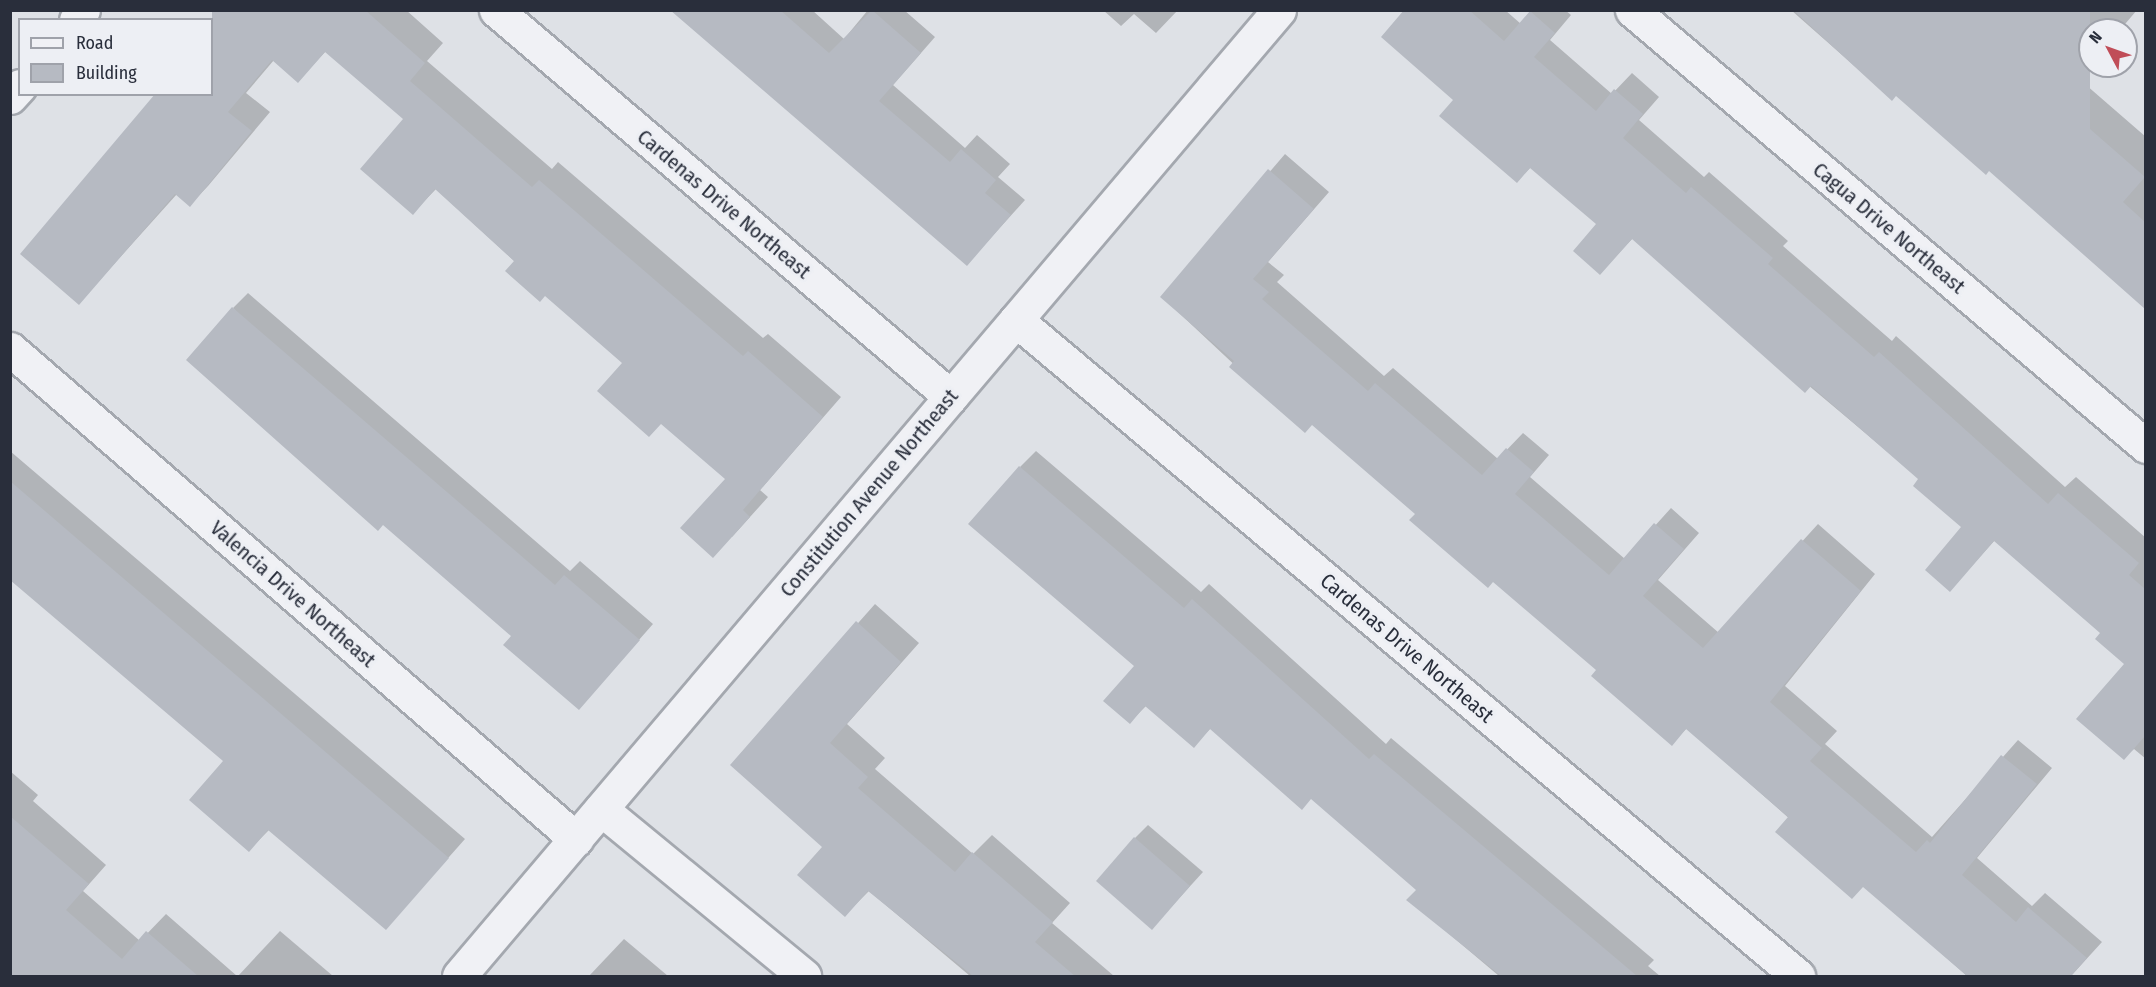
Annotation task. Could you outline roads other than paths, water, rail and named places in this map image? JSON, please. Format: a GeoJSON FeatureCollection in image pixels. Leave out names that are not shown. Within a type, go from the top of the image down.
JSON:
{"type":"FeatureCollection","features":[{"type":"Feature","properties":{"kind":"street","name":"Cardenas Drive Northeast"},"geometry":{"type":"LineString","coordinates":[[496,10],[951,398]]}},
{"type":"Feature","properties":{"kind":"street","name":"Constitution Avenue Northeast"},"geometry":{"type":"LineString","coordinates":[[459,976],[1279,10]]}},
{"type":"Feature","properties":{"kind":"street","name":"Cagua Drive Northeast"},"geometry":{"type":"LineString","coordinates":[[1632,10],[2145,446]]}},
{"type":"Feature","properties":{"kind":"street","name":"Cardenas Drive Northeast"},"geometry":{"type":"LineString","coordinates":[[1016,320],[1798,976]]}},
{"type":"Feature","properties":{"kind":"street","name":"Valencia Drive Northeast"},"geometry":{"type":"LineString","coordinates":[[10,349],[576,839]]}},
{"type":"Feature","properties":{"kind":"street"},"geometry":{"type":"LineString","coordinates":[[601,809],[804,976]]}}]}
